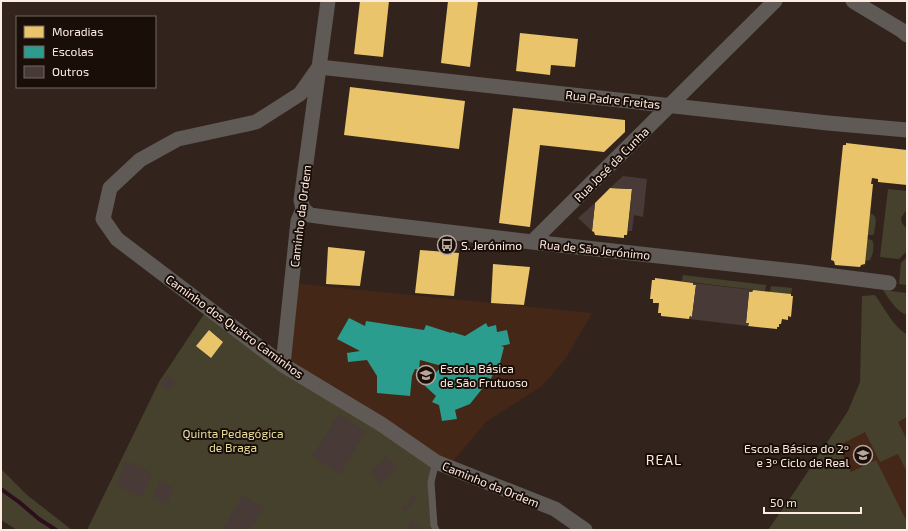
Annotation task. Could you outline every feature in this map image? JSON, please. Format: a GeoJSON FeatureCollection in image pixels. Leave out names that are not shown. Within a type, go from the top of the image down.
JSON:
{"type":"FeatureCollection","features":[{"type":"Feature","properties":{"kind":"street","name":"Caminho da Ordem"},"geometry":{"type":"LineString","coordinates":[[283,365],[298,221],[303,209],[301,200],[328,1]]}},
{"type":"Feature","properties":{"kind":"street","name":"Rua José da Cunha"},"geometry":{"type":"LineString","coordinates":[[532,242],[775,1]]}},
{"type":"Feature","properties":{"kind":"street"},"geometry":{"type":"LineString","coordinates":[[853,1],[907,35]]}},
{"type":"Feature","properties":{"kind":"street","name":"Caminho da Ordem"},"geometry":{"type":"LineString","coordinates":[[103,219],[110,188],[140,160],[178,139],[256,122],[300,94],[319,67]]}},
{"type":"Feature","properties":{"kind":"street","name":"Rua Padre Freitas"},"geometry":{"type":"LineString","coordinates":[[319,67],[828,123],[907,130]]}},
{"type":"Feature","properties":{"kind":"street","name":"Rua de São Jerónimo"},"geometry":{"type":"LineString","coordinates":[[303,209],[310,215],[532,242],[789,270],[889,283]]}},
{"type":"Feature","properties":{"kind":"street","name":"Caminho dos Quatro Caminhos"},"geometry":{"type":"LineString","coordinates":[[103,219],[117,240],[283,365],[381,424],[436,462]]}},
{"type":"Feature","properties":{"kind":"street","name":"Caminho da Ordem"},"geometry":{"type":"LineString","coordinates":[[436,462],[554,509],[585,530]]}},
{"type":"Feature","properties":{"kind":"lane","name":"Caminho da Ordem"},"geometry":{"type":"LineString","coordinates":[[436,462],[430,482],[434,526],[436,530]]}},
{"type":"Feature","properties":{"kind":"shaded area","name":"Escola Básica de São Frutuoso"},"geometry":{"type":"Polygon","coordinates":[[[291,283],[592,313],[566,358],[542,386],[487,421],[448,467],[283,365],[291,283]]]}},
{"type":"Feature","properties":{"kind":"shaded area","name":"Escola Básica do 2º e 3º Ciclo de Real"},"geometry":{"type":"Polygon","coordinates":[[[907,392],[907,530],[805,530],[848,410],[907,392]]]}},
{"type":"Feature","properties":{"kind":"green space"},"geometry":{"type":"Polygon","coordinates":[[[888,189],[907,191],[907,211],[901,218],[902,223],[907,229],[907,251],[899,259],[880,257],[888,189]]]}},
{"type":"Feature","properties":{"kind":"green space"},"geometry":{"type":"Polygon","coordinates":[[[870,213],[875,216],[876,224],[873,235],[868,235],[870,213]]]}},
{"type":"Feature","properties":{"kind":"green space"},"geometry":{"type":"Polygon","coordinates":[[[867,239],[872,240],[873,250],[870,260],[865,261],[867,239]]]}},
{"type":"Feature","properties":{"kind":"green space"},"geometry":{"type":"Polygon","coordinates":[[[907,257],[907,285],[899,284],[901,263],[907,257]]]}},
{"type":"Feature","properties":{"kind":"green space"},"geometry":{"type":"Polygon","coordinates":[[[683,275],[766,285],[765,291],[682,281],[683,275]]]}},
{"type":"Feature","properties":{"kind":"green space"},"geometry":{"type":"Polygon","coordinates":[[[771,286],[792,288],[791,294],[770,292],[771,286]]]}},
{"type":"Feature","properties":{"kind":"green space"},"geometry":{"type":"Polygon","coordinates":[[[883,290],[907,293],[907,315],[896,308],[883,290]]]}},
{"type":"Feature","properties":{"kind":"green space","name":"Escola Básica do 2º e 3º Ciclo de Real"},"geometry":{"type":"Polygon","coordinates":[[[875,295],[893,322],[907,334],[907,417],[898,422],[907,440],[907,472],[898,454],[880,462],[865,432],[838,446],[851,472],[876,460],[907,522],[907,530],[768,530],[848,411],[860,382],[862,296],[875,295]]]}},
{"type":"Feature","properties":{"kind":"green space","name":"Quinta Pedagógica de Braga"},"geometry":{"type":"Polygon","coordinates":[[[208,308],[436,462],[431,482],[434,526],[430,527],[431,530],[87,530],[159,382],[208,308]]]}},
{"type":"Feature","properties":{"kind":"green space"},"geometry":{"type":"Polygon","coordinates":[[[1,469],[27,495],[72,530],[17,530],[1,520],[1,469]]]}},
{"type":"Feature","properties":{"kind":"building: Moradias"},"geometry":{"type":"Polygon","coordinates":[[[360,1],[389,1],[383,57],[354,54],[360,1]]]}},
{"type":"Feature","properties":{"kind":"building: Moradias"},"geometry":{"type":"Polygon","coordinates":[[[448,1],[478,1],[470,67],[441,63],[448,1]]]}},
{"type":"Feature","properties":{"kind":"building: Moradias"},"geometry":{"type":"Polygon","coordinates":[[[520,33],[578,39],[575,67],[551,65],[550,75],[516,71],[520,33]]]}},
{"type":"Feature","properties":{"kind":"building: Moradias"},"geometry":{"type":"Polygon","coordinates":[[[350,87],[465,101],[459,149],[344,135],[350,87]]]}},
{"type":"Feature","properties":{"kind":"building: Moradias"},"geometry":{"type":"Polygon","coordinates":[[[513,108],[625,120],[625,132],[604,152],[540,145],[530,227],[499,223],[513,108]]]}},
{"type":"Feature","properties":{"kind":"building: Moradias"},"geometry":{"type":"Polygon","coordinates":[[[846,143],[907,150],[907,185],[878,182],[878,179],[872,178],[871,184],[873,184],[865,264],[861,265],[860,267],[835,265],[834,261],[831,260],[843,145],[846,145],[846,143]]]}},
{"type":"Feature","properties":{"kind":"building: Moradias"},"geometry":{"type":"Polygon","coordinates":[[[610,188],[632,189],[627,235],[624,235],[624,238],[595,235],[592,231],[595,203],[610,188]]]}},
{"type":"Feature","properties":{"kind":"building: Moradias"},"geometry":{"type":"Polygon","coordinates":[[[328,247],[365,251],[360,286],[326,284],[328,247]]]}},
{"type":"Feature","properties":{"kind":"building: Moradias"},"geometry":{"type":"Polygon","coordinates":[[[420,250],[459,253],[454,296],[415,293],[420,250]]]}},
{"type":"Feature","properties":{"kind":"building: Moradias"},"geometry":{"type":"Polygon","coordinates":[[[493,264],[530,267],[524,305],[491,303],[493,264]]]}},
{"type":"Feature","properties":{"kind":"building: Moradias"},"geometry":{"type":"Polygon","coordinates":[[[655,278],[693,283],[693,285],[696,285],[692,317],[690,316],[689,319],[661,316],[661,313],[658,313],[659,303],[653,303],[653,299],[650,299],[652,280],[655,280],[655,278]]]}},
{"type":"Feature","properties":{"kind":"building: Moradias"},"geometry":{"type":"Polygon","coordinates":[[[753,290],[791,294],[791,296],[793,296],[791,317],[788,316],[788,320],[782,319],[781,324],[779,324],[777,329],[748,326],[749,323],[746,323],[749,292],[752,292],[753,290]]]}},
{"type":"Feature","properties":{"kind":"building: Moradias"},"geometry":{"type":"Polygon","coordinates":[[[209,330],[223,342],[211,358],[196,346],[209,330]]]}},
{"type":"Feature","properties":{"kind":"building: Escolas"},"geometry":{"type":"Polygon","coordinates":[[[349,318],[365,326],[366,321],[424,330],[426,325],[465,336],[486,323],[488,327],[496,325],[497,332],[507,330],[510,344],[501,346],[504,347],[499,367],[496,366],[491,379],[486,377],[482,389],[470,404],[455,410],[457,419],[442,421],[439,405],[432,402],[436,396],[424,385],[442,366],[420,360],[419,370],[415,369],[412,376],[410,396],[377,393],[377,376],[367,360],[348,362],[347,353],[360,351],[337,339],[349,318]]]}},
{"type":"Feature","properties":{"kind":"building: Outros"},"geometry":{"type":"Polygon","coordinates":[[[623,176],[647,179],[643,217],[634,215],[632,231],[628,231],[632,189],[610,188],[623,176]]]}},
{"type":"Feature","properties":{"kind":"building: Outros"},"geometry":{"type":"Polygon","coordinates":[[[595,203],[592,231],[578,218],[595,203]]]}},
{"type":"Feature","properties":{"kind":"building: Outros"},"geometry":{"type":"Polygon","coordinates":[[[693,283],[753,290],[752,292],[749,292],[746,323],[749,323],[748,326],[689,319],[690,316],[692,317],[696,285],[693,285],[693,283]]]}},
{"type":"Feature","properties":{"kind":"building: Outros"},"geometry":{"type":"Polygon","coordinates":[[[167,375],[176,381],[170,390],[161,384],[167,375]]]}},
{"type":"Feature","properties":{"kind":"building: Outros"},"geometry":{"type":"Polygon","coordinates":[[[339,414],[366,431],[340,474],[312,456],[339,414]]]}},
{"type":"Feature","properties":{"kind":"building: Outros"},"geometry":{"type":"Polygon","coordinates":[[[386,456],[397,468],[381,484],[370,473],[386,456]]]}},
{"type":"Feature","properties":{"kind":"building: Outros"},"geometry":{"type":"Polygon","coordinates":[[[126,461],[152,473],[142,497],[115,485],[126,461]]]}},
{"type":"Feature","properties":{"kind":"building: Outros"},"geometry":{"type":"Polygon","coordinates":[[[159,481],[174,487],[167,504],[152,498],[159,481]]]}},
{"type":"Feature","properties":{"kind":"building: Outros"},"geometry":{"type":"Polygon","coordinates":[[[243,495],[264,508],[250,530],[222,530],[243,495]]]}},
{"type":"Feature","properties":{"kind":"building: Outros"},"geometry":{"type":"Polygon","coordinates":[[[414,495],[417,498],[405,511],[402,508],[414,495]]]}},
{"type":"Feature","properties":{"kind":"building: Outros"},"geometry":{"type":"Polygon","coordinates":[[[412,520],[426,530],[405,530],[412,520]]]}},
{"type":"Feature","properties":{"kind":"waterway"},"geometry":{"type":"LineString","coordinates":[[1,489],[39,519],[56,530]]}},
{"type":"Feature","properties":{"kind":"place","name":"S. Jerónimo"},"geometry":{"type":"Point","coordinates":[447,245]}},
{"type":"Feature","properties":{"kind":"place","name":"Escola Básica de São Frutuoso"},"geometry":{"type":"Point","coordinates":[426,375]}},
{"type":"Feature","properties":{"kind":"place","name":"Escola Básica do 2º e 3º Ciclo de Real"},"geometry":{"type":"Point","coordinates":[863,455]}},
{"type":"Feature","properties":{"kind":"district","name":"REAL"},"geometry":{"type":"Point","coordinates":[664,459]}}]}
